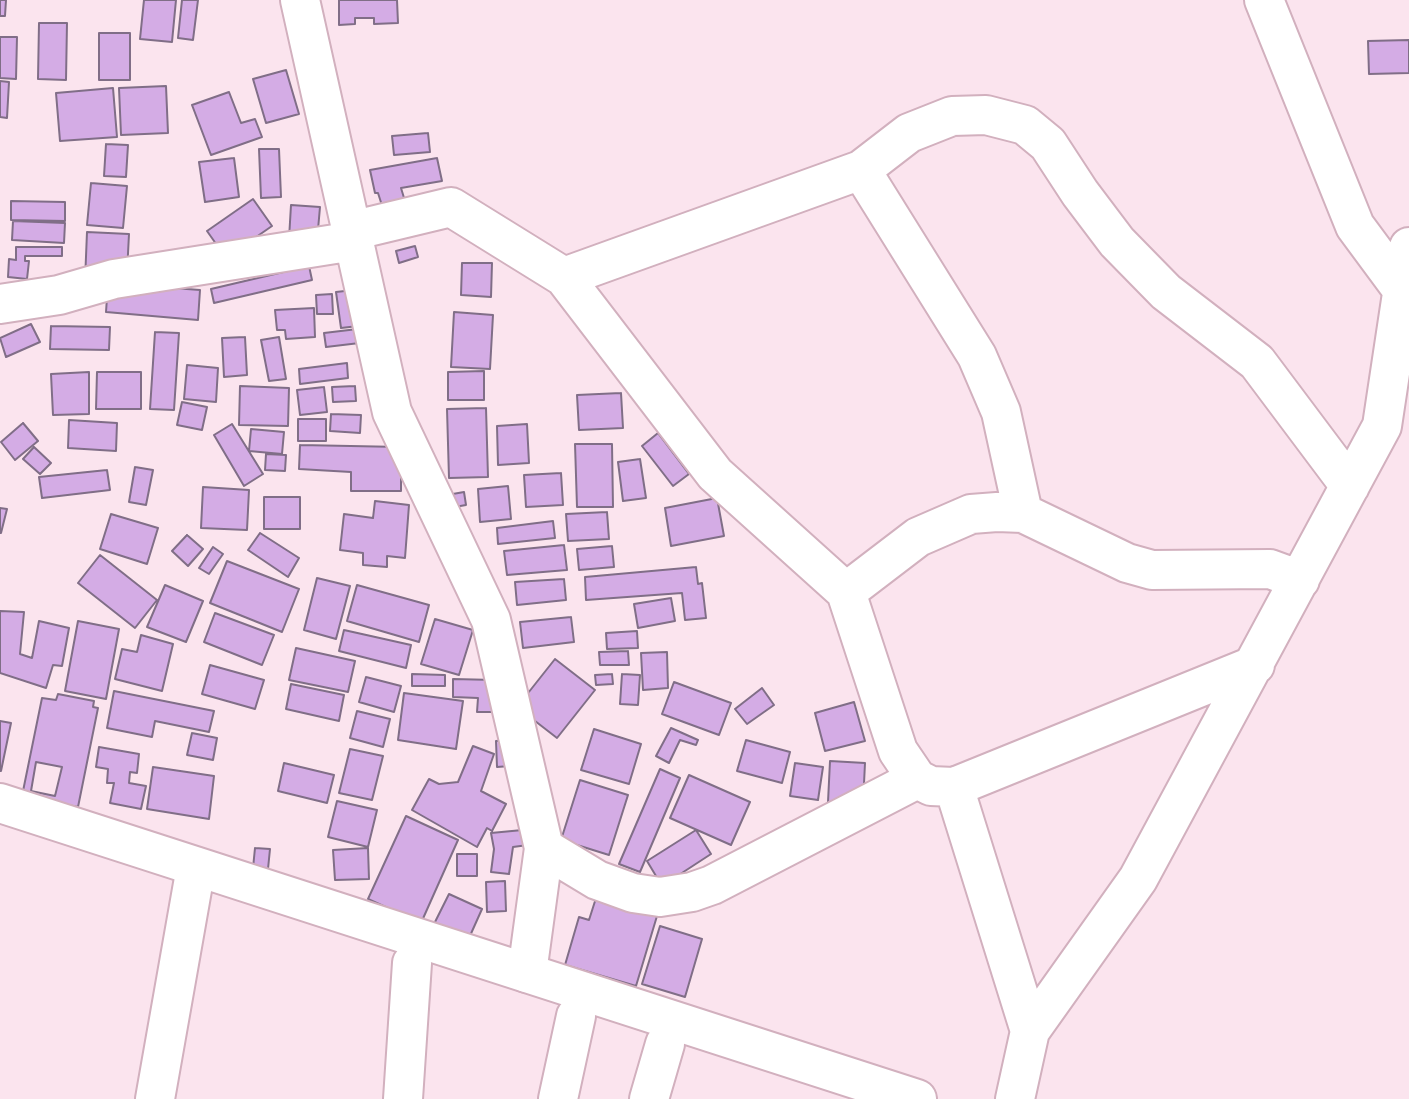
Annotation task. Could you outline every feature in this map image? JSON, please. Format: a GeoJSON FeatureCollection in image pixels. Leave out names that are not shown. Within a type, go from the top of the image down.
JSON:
{"type":"FeatureCollection","features":[{"type":"Feature","properties":{"kind":"street"},"geometry":{"type":"LineString","coordinates":[[300,0],[392,412],[491,620],[544,848],[527,973]]}},
{"type":"Feature","properties":{"kind":"street"},"geometry":{"type":"LineString","coordinates":[[1264,0],[1355,226],[1405,293]]}},
{"type":"Feature","properties":{"kind":"street"},"geometry":{"type":"LineString","coordinates":[[564,277],[862,170],[909,133],[952,116],[986,115],[1024,125],[1048,144],[1117,242],[1166,292],[1258,362],[1350,486]]}},
{"type":"Feature","properties":{"kind":"street"},"geometry":{"type":"LineString","coordinates":[[862,170],[977,356],[1001,412],[1023,513]]}},
{"type":"Feature","properties":{"kind":"street"},"geometry":{"type":"LineString","coordinates":[[0,304],[59,295],[114,279],[352,236],[451,207],[564,277],[715,474],[846,592],[894,740],[917,779],[931,786],[954,787],[1255,665]]}},
{"type":"Feature","properties":{"kind":"street"},"geometry":{"type":"LineString","coordinates":[[1016,1099],[1030,1031],[1138,879],[1382,426],[1405,293],[1409,247]]}},
{"type":"Feature","properties":{"kind":"street"},"geometry":{"type":"LineString","coordinates":[[846,592],[918,537],[971,514],[1023,513],[1127,563],[1152,570],[1270,569],[1300,580]]}},
{"type":"Feature","properties":{"kind":"street"},"geometry":{"type":"LineString","coordinates":[[544,848],[597,880],[633,893],[660,897],[692,892],[712,885],[917,779]]}},
{"type":"Feature","properties":{"kind":"street"},"geometry":{"type":"LineString","coordinates":[[954,787],[1030,1031]]}},
{"type":"Feature","properties":{"kind":"street"},"geometry":{"type":"LineString","coordinates":[[0,803],[412,963],[835,1099]]}},
{"type":"Feature","properties":{"kind":"street"},"geometry":{"type":"LineString","coordinates":[[0,830],[194,880],[527,973],[917,1099]]}},
{"type":"Feature","properties":{"kind":"street"},"geometry":{"type":"LineString","coordinates":[[158,1097],[194,880]]}},
{"type":"Feature","properties":{"kind":"street"},"geometry":{"type":"LineString","coordinates":[[403,1099],[412,963]]}},
{"type":"Feature","properties":{"kind":"street"},"geometry":{"type":"LineString","coordinates":[[558,1099],[576,1016]]}},
{"type":"Feature","properties":{"kind":"street"},"geometry":{"type":"LineString","coordinates":[[649,1099],[665,1044]]}},
{"type":"Feature","properties":{"kind":"building"},"geometry":{"type":"Polygon","coordinates":[[[0,0],[6,0],[5,16],[0,16],[0,0]]]}},
{"type":"Feature","properties":{"kind":"building"},"geometry":{"type":"Polygon","coordinates":[[[144,0],[176,0],[172,42],[140,39],[144,0]]]}},
{"type":"Feature","properties":{"kind":"building"},"geometry":{"type":"Polygon","coordinates":[[[182,0],[198,0],[193,40],[178,38],[182,0]]]}},
{"type":"Feature","properties":{"kind":"building"},"geometry":{"type":"Polygon","coordinates":[[[339,0],[397,0],[398,23],[374,24],[374,18],[355,18],[355,24],[339,25],[339,0]]]}},
{"type":"Feature","properties":{"kind":"building"},"geometry":{"type":"Polygon","coordinates":[[[39,23],[67,23],[66,80],[38,79],[39,23]]]}},
{"type":"Feature","properties":{"kind":"building"},"geometry":{"type":"Polygon","coordinates":[[[99,33],[130,33],[130,80],[99,80],[99,33]]]}},
{"type":"Feature","properties":{"kind":"building"},"geometry":{"type":"Polygon","coordinates":[[[0,37],[17,37],[16,79],[0,78],[0,37]]]}},
{"type":"Feature","properties":{"kind":"building"},"geometry":{"type":"Polygon","coordinates":[[[1409,40],[1409,73],[1369,74],[1368,41],[1409,40]]]}},
{"type":"Feature","properties":{"kind":"building"},"geometry":{"type":"Polygon","coordinates":[[[286,70],[299,114],[266,123],[253,79],[286,70]]]}},
{"type":"Feature","properties":{"kind":"building"},"geometry":{"type":"Polygon","coordinates":[[[0,81],[9,82],[7,118],[0,117],[0,81]]]}},
{"type":"Feature","properties":{"kind":"building"},"geometry":{"type":"Polygon","coordinates":[[[166,86],[168,133],[121,135],[119,88],[166,86]]]}},
{"type":"Feature","properties":{"kind":"building"},"geometry":{"type":"Polygon","coordinates":[[[113,88],[117,137],[60,141],[56,93],[113,88]]]}},
{"type":"Feature","properties":{"kind":"building"},"geometry":{"type":"Polygon","coordinates":[[[229,92],[241,123],[255,119],[262,137],[211,155],[192,105],[229,92]]]}},
{"type":"Feature","properties":{"kind":"building"},"geometry":{"type":"Polygon","coordinates":[[[428,133],[430,152],[394,155],[392,136],[428,133]]]}},
{"type":"Feature","properties":{"kind":"building"},"geometry":{"type":"Polygon","coordinates":[[[106,144],[128,145],[126,177],[104,176],[106,144]]]}},
{"type":"Feature","properties":{"kind":"building"},"geometry":{"type":"Polygon","coordinates":[[[259,149],[279,149],[281,197],[261,198],[259,149]]]}},
{"type":"Feature","properties":{"kind":"building"},"geometry":{"type":"Polygon","coordinates":[[[234,158],[239,197],[205,202],[199,162],[234,158]]]}},
{"type":"Feature","properties":{"kind":"building"},"geometry":{"type":"Polygon","coordinates":[[[437,158],[442,181],[401,188],[408,211],[386,218],[378,193],[375,193],[370,170],[437,158]]]}},
{"type":"Feature","properties":{"kind":"building"},"geometry":{"type":"Polygon","coordinates":[[[91,183],[127,186],[123,228],[87,225],[91,183]]]}},
{"type":"Feature","properties":{"kind":"building"},"geometry":{"type":"Polygon","coordinates":[[[253,199],[272,226],[226,258],[207,231],[253,199]]]}},
{"type":"Feature","properties":{"kind":"building"},"geometry":{"type":"Polygon","coordinates":[[[11,201],[65,202],[65,221],[11,220],[11,201]]]}},
{"type":"Feature","properties":{"kind":"building"},"geometry":{"type":"Polygon","coordinates":[[[291,205],[320,207],[317,241],[289,239],[291,205]]]}},
{"type":"Feature","properties":{"kind":"building"},"geometry":{"type":"Polygon","coordinates":[[[13,221],[65,223],[64,243],[12,240],[13,221]]]}},
{"type":"Feature","properties":{"kind":"building"},"geometry":{"type":"Polygon","coordinates":[[[87,232],[129,234],[127,273],[85,281],[87,232]]]}},
{"type":"Feature","properties":{"kind":"building"},"geometry":{"type":"Polygon","coordinates":[[[415,246],[418,257],[399,263],[396,251],[415,246]]]}},
{"type":"Feature","properties":{"kind":"building"},"geometry":{"type":"Polygon","coordinates":[[[16,247],[62,247],[62,256],[25,256],[25,261],[29,261],[27,279],[8,277],[9,259],[16,260],[16,247]]]}},
{"type":"Feature","properties":{"kind":"building"},"geometry":{"type":"Polygon","coordinates":[[[462,263],[492,263],[491,297],[461,295],[462,263]]]}},
{"type":"Feature","properties":{"kind":"building"},"geometry":{"type":"Polygon","coordinates":[[[309,266],[312,280],[214,303],[211,289],[309,266]]]}},
{"type":"Feature","properties":{"kind":"building"},"geometry":{"type":"Polygon","coordinates":[[[108,283],[200,290],[198,320],[106,312],[108,283]]]}},
{"type":"Feature","properties":{"kind":"building"},"geometry":{"type":"Polygon","coordinates":[[[363,289],[367,325],[341,328],[336,292],[363,289]]]}},
{"type":"Feature","properties":{"kind":"building"},"geometry":{"type":"Polygon","coordinates":[[[332,294],[333,314],[317,314],[316,295],[332,294]]]}},
{"type":"Feature","properties":{"kind":"building"},"geometry":{"type":"Polygon","coordinates":[[[314,308],[315,337],[286,339],[285,330],[277,330],[275,310],[314,308]]]}},
{"type":"Feature","properties":{"kind":"building"},"geometry":{"type":"Polygon","coordinates":[[[454,312],[493,315],[490,369],[451,367],[454,312]]]}},
{"type":"Feature","properties":{"kind":"building"},"geometry":{"type":"Polygon","coordinates":[[[31,324],[40,342],[6,357],[0,338],[31,324]]]}},
{"type":"Feature","properties":{"kind":"building"},"geometry":{"type":"Polygon","coordinates":[[[51,326],[110,327],[109,350],[50,349],[51,326]]]}},
{"type":"Feature","properties":{"kind":"building"},"geometry":{"type":"Polygon","coordinates":[[[366,328],[368,342],[326,347],[324,333],[366,328]]]}},
{"type":"Feature","properties":{"kind":"building"},"geometry":{"type":"Polygon","coordinates":[[[155,332],[179,333],[174,410],[150,409],[155,332]]]}},
{"type":"Feature","properties":{"kind":"building"},"geometry":{"type":"Polygon","coordinates":[[[245,337],[247,375],[224,377],[222,338],[245,337]]]}},
{"type":"Feature","properties":{"kind":"building"},"geometry":{"type":"Polygon","coordinates":[[[279,337],[286,379],[269,381],[261,340],[279,337]]]}},
{"type":"Feature","properties":{"kind":"building"},"geometry":{"type":"Polygon","coordinates":[[[347,363],[348,378],[300,384],[299,369],[347,363]]]}},
{"type":"Feature","properties":{"kind":"building"},"geometry":{"type":"Polygon","coordinates":[[[187,365],[218,368],[216,402],[184,399],[187,365]]]}},
{"type":"Feature","properties":{"kind":"building"},"geometry":{"type":"Polygon","coordinates":[[[484,371],[484,400],[448,400],[448,372],[484,371]]]}},
{"type":"Feature","properties":{"kind":"building"},"geometry":{"type":"Polygon","coordinates":[[[89,372],[89,414],[53,415],[51,374],[89,372]]]}},
{"type":"Feature","properties":{"kind":"building"},"geometry":{"type":"Polygon","coordinates":[[[97,372],[141,372],[141,409],[96,409],[97,372]]]}},
{"type":"Feature","properties":{"kind":"building"},"geometry":{"type":"Polygon","coordinates":[[[240,386],[289,388],[288,426],[239,425],[240,386]]]}},
{"type":"Feature","properties":{"kind":"building"},"geometry":{"type":"Polygon","coordinates":[[[355,386],[356,401],[333,402],[332,387],[355,386]]]}},
{"type":"Feature","properties":{"kind":"building"},"geometry":{"type":"Polygon","coordinates":[[[324,387],[327,412],[300,415],[297,390],[324,387]]]}},
{"type":"Feature","properties":{"kind":"building"},"geometry":{"type":"Polygon","coordinates":[[[621,393],[623,428],[579,430],[577,395],[621,393]]]}},
{"type":"Feature","properties":{"kind":"building"},"geometry":{"type":"Polygon","coordinates":[[[182,402],[207,407],[202,430],[177,425],[182,402]]]}},
{"type":"Feature","properties":{"kind":"building"},"geometry":{"type":"Polygon","coordinates":[[[486,408],[488,477],[449,478],[447,409],[486,408]]]}},
{"type":"Feature","properties":{"kind":"building"},"geometry":{"type":"Polygon","coordinates":[[[331,414],[361,415],[360,433],[330,431],[331,414]]]}},
{"type":"Feature","properties":{"kind":"building"},"geometry":{"type":"Polygon","coordinates":[[[298,419],[326,419],[326,441],[298,441],[298,419]]]}},
{"type":"Feature","properties":{"kind":"building"},"geometry":{"type":"Polygon","coordinates":[[[69,420],[117,423],[116,451],[68,448],[69,420]]]}},
{"type":"Feature","properties":{"kind":"building"},"geometry":{"type":"Polygon","coordinates":[[[23,423],[38,441],[15,460],[1,442],[23,423]]]}},
{"type":"Feature","properties":{"kind":"building"},"geometry":{"type":"Polygon","coordinates":[[[232,424],[263,474],[244,486],[214,435],[232,424]]]}},
{"type":"Feature","properties":{"kind":"building"},"geometry":{"type":"Polygon","coordinates":[[[527,424],[529,463],[498,465],[497,426],[527,424]]]}},
{"type":"Feature","properties":{"kind":"building"},"geometry":{"type":"Polygon","coordinates":[[[251,429],[284,432],[282,454],[249,451],[251,429]]]}},
{"type":"Feature","properties":{"kind":"building"},"geometry":{"type":"Polygon","coordinates":[[[658,433],[689,474],[673,486],[642,446],[658,433]]]}},
{"type":"Feature","properties":{"kind":"building"},"geometry":{"type":"Polygon","coordinates":[[[575,444],[612,444],[613,507],[577,507],[575,444]]]}},
{"type":"Feature","properties":{"kind":"building"},"geometry":{"type":"Polygon","coordinates":[[[300,445],[401,447],[401,491],[351,491],[351,472],[299,469],[300,445]]]}},
{"type":"Feature","properties":{"kind":"building"},"geometry":{"type":"Polygon","coordinates":[[[34,447],[51,463],[40,474],[23,459],[34,447]]]}},
{"type":"Feature","properties":{"kind":"building"},"geometry":{"type":"Polygon","coordinates":[[[266,454],[286,455],[285,471],[265,470],[266,454]]]}},
{"type":"Feature","properties":{"kind":"building"},"geometry":{"type":"Polygon","coordinates":[[[640,459],[646,498],[623,501],[618,462],[640,459]]]}},
{"type":"Feature","properties":{"kind":"building"},"geometry":{"type":"Polygon","coordinates":[[[135,467],[153,470],[146,505],[129,502],[135,467]]]}},
{"type":"Feature","properties":{"kind":"building"},"geometry":{"type":"Polygon","coordinates":[[[107,470],[110,490],[42,498],[39,477],[107,470]]]}},
{"type":"Feature","properties":{"kind":"building"},"geometry":{"type":"Polygon","coordinates":[[[561,473],[563,505],[526,507],[524,475],[561,473]]]}},
{"type":"Feature","properties":{"kind":"building"},"geometry":{"type":"Polygon","coordinates":[[[508,486],[511,519],[480,522],[478,489],[508,486]]]}},
{"type":"Feature","properties":{"kind":"building"},"geometry":{"type":"Polygon","coordinates":[[[203,487],[249,490],[247,530],[201,528],[203,487]]]}},
{"type":"Feature","properties":{"kind":"building"},"geometry":{"type":"Polygon","coordinates":[[[464,492],[466,505],[449,508],[447,495],[464,492]]]}},
{"type":"Feature","properties":{"kind":"building"},"geometry":{"type":"Polygon","coordinates":[[[264,497],[300,497],[300,529],[264,529],[264,497]]]}},
{"type":"Feature","properties":{"kind":"building"},"geometry":{"type":"Polygon","coordinates":[[[717,498],[724,536],[671,546],[665,508],[717,498]]]}},
{"type":"Feature","properties":{"kind":"building"},"geometry":{"type":"Polygon","coordinates":[[[375,501],[409,505],[405,558],[387,556],[387,567],[363,565],[363,553],[340,550],[344,514],[373,518],[375,501]]]}},
{"type":"Feature","properties":{"kind":"building"},"geometry":{"type":"Polygon","coordinates":[[[0,508],[7,509],[1,533],[0,533],[0,508]]]}},
{"type":"Feature","properties":{"kind":"building"},"geometry":{"type":"Polygon","coordinates":[[[607,512],[609,539],[568,541],[566,514],[607,512]]]}},
{"type":"Feature","properties":{"kind":"building"},"geometry":{"type":"Polygon","coordinates":[[[111,514],[158,528],[147,564],[100,549],[111,514]]]}},
{"type":"Feature","properties":{"kind":"building"},"geometry":{"type":"Polygon","coordinates":[[[553,521],[555,538],[498,544],[497,528],[553,521]]]}},
{"type":"Feature","properties":{"kind":"building"},"geometry":{"type":"Polygon","coordinates":[[[260,533],[299,558],[288,577],[248,550],[260,533]]]}},
{"type":"Feature","properties":{"kind":"building"},"geometry":{"type":"Polygon","coordinates":[[[187,535],[203,549],[188,566],[172,551],[187,535]]]}},
{"type":"Feature","properties":{"kind":"building"},"geometry":{"type":"Polygon","coordinates":[[[564,545],[567,570],[507,575],[504,551],[564,545]]]}},
{"type":"Feature","properties":{"kind":"building"},"geometry":{"type":"Polygon","coordinates":[[[612,546],[614,567],[579,570],[577,549],[612,546]]]}},
{"type":"Feature","properties":{"kind":"building"},"geometry":{"type":"Polygon","coordinates":[[[213,547],[223,554],[209,574],[199,568],[213,547]]]}},
{"type":"Feature","properties":{"kind":"building"},"geometry":{"type":"Polygon","coordinates":[[[100,555],[157,600],[135,628],[78,583],[100,555]]]}},
{"type":"Feature","properties":{"kind":"building"},"geometry":{"type":"Polygon","coordinates":[[[227,561],[299,589],[282,632],[210,603],[227,561]]]}},
{"type":"Feature","properties":{"kind":"building"},"geometry":{"type":"Polygon","coordinates":[[[696,567],[698,584],[702,583],[706,618],[685,620],[682,593],[586,600],[585,577],[696,567]]]}},
{"type":"Feature","properties":{"kind":"building"},"geometry":{"type":"Polygon","coordinates":[[[317,578],[350,586],[336,639],[304,630],[317,578]]]}},
{"type":"Feature","properties":{"kind":"building"},"geometry":{"type":"Polygon","coordinates":[[[564,579],[566,600],[517,605],[515,582],[564,579]]]}},
{"type":"Feature","properties":{"kind":"building"},"geometry":{"type":"Polygon","coordinates":[[[165,585],[203,601],[186,642],[147,627],[165,585]]]}},
{"type":"Feature","properties":{"kind":"building"},"geometry":{"type":"Polygon","coordinates":[[[357,585],[429,605],[419,642],[347,621],[357,585]]]}},
{"type":"Feature","properties":{"kind":"building"},"geometry":{"type":"Polygon","coordinates":[[[671,598],[675,621],[638,628],[634,604],[671,598]]]}},
{"type":"Feature","properties":{"kind":"building"},"geometry":{"type":"Polygon","coordinates":[[[0,611],[24,612],[20,654],[32,658],[39,621],[69,628],[62,666],[53,665],[46,688],[0,673],[0,611]]]}},
{"type":"Feature","properties":{"kind":"building"},"geometry":{"type":"Polygon","coordinates":[[[215,613],[274,635],[262,665],[204,642],[215,613]]]}},
{"type":"Feature","properties":{"kind":"building"},"geometry":{"type":"Polygon","coordinates":[[[571,617],[574,642],[523,648],[520,622],[571,617]]]}},
{"type":"Feature","properties":{"kind":"building"},"geometry":{"type":"Polygon","coordinates":[[[435,619],[473,630],[459,675],[421,664],[435,619]]]}},
{"type":"Feature","properties":{"kind":"building"},"geometry":{"type":"Polygon","coordinates":[[[78,621],[119,629],[106,699],[65,691],[78,621]]]}},
{"type":"Feature","properties":{"kind":"building"},"geometry":{"type":"Polygon","coordinates":[[[344,630],[411,645],[406,668],[339,651],[344,630]]]}},
{"type":"Feature","properties":{"kind":"building"},"geometry":{"type":"Polygon","coordinates":[[[637,631],[638,648],[607,649],[606,633],[637,631]]]}},
{"type":"Feature","properties":{"kind":"building"},"geometry":{"type":"Polygon","coordinates":[[[141,635],[173,644],[162,691],[115,679],[122,649],[137,652],[141,635]]]}},
{"type":"Feature","properties":{"kind":"building"},"geometry":{"type":"Polygon","coordinates":[[[296,648],[355,661],[348,692],[289,680],[296,648]]]}},
{"type":"Feature","properties":{"kind":"building"},"geometry":{"type":"Polygon","coordinates":[[[628,651],[629,665],[600,665],[599,652],[628,651]]]}},
{"type":"Feature","properties":{"kind":"building"},"geometry":{"type":"Polygon","coordinates":[[[667,652],[668,688],[643,690],[641,653],[667,652]]]}},
{"type":"Feature","properties":{"kind":"building"},"geometry":{"type":"Polygon","coordinates":[[[555,659],[595,690],[557,738],[517,707],[555,659]]]}},
{"type":"Feature","properties":{"kind":"building"},"geometry":{"type":"Polygon","coordinates":[[[210,665],[264,680],[255,709],[202,694],[210,665]]]}},
{"type":"Feature","properties":{"kind":"building"},"geometry":{"type":"Polygon","coordinates":[[[412,674],[445,675],[445,686],[412,686],[412,674]]]}},
{"type":"Feature","properties":{"kind":"building"},"geometry":{"type":"Polygon","coordinates":[[[612,674],[613,684],[596,685],[595,675],[612,674]]]}},
{"type":"Feature","properties":{"kind":"building"},"geometry":{"type":"Polygon","coordinates":[[[622,674],[640,675],[638,705],[620,704],[622,674]]]}},
{"type":"Feature","properties":{"kind":"building"},"geometry":{"type":"Polygon","coordinates":[[[366,677],[401,686],[394,712],[359,702],[366,677]]]}},
{"type":"Feature","properties":{"kind":"building"},"geometry":{"type":"Polygon","coordinates":[[[453,679],[495,680],[494,712],[477,712],[478,698],[453,697],[453,679]]]}},
{"type":"Feature","properties":{"kind":"building"},"geometry":{"type":"Polygon","coordinates":[[[674,682],[731,703],[719,735],[662,714],[674,682]]]}},
{"type":"Feature","properties":{"kind":"building"},"geometry":{"type":"Polygon","coordinates":[[[291,684],[344,695],[339,721],[286,709],[291,684]]]}},
{"type":"Feature","properties":{"kind":"building"},"geometry":{"type":"Polygon","coordinates":[[[762,688],[774,705],[747,724],[735,709],[762,688]]]}},
{"type":"Feature","properties":{"kind":"building"},"geometry":{"type":"Polygon","coordinates":[[[114,691],[214,711],[209,732],[155,721],[152,737],[107,728],[114,691]]]}},
{"type":"Feature","properties":{"kind":"building"},"geometry":{"type":"Polygon","coordinates":[[[404,693],[463,701],[456,749],[398,740],[404,693]]]}},
{"type":"Feature","properties":{"kind":"building"},"geometry":{"type":"Polygon","coordinates":[[[58,694],[94,701],[93,707],[98,708],[78,807],[22,796],[42,698],[56,700],[58,694]],[[36,762],[31,791],[55,796],[62,767],[36,762]]]}},
{"type":"Feature","properties":{"kind":"building"},"geometry":{"type":"Polygon","coordinates":[[[854,702],[865,741],[825,751],[815,713],[854,702]]]}},
{"type":"Feature","properties":{"kind":"building"},"geometry":{"type":"Polygon","coordinates":[[[357,711],[390,719],[383,747],[350,738],[357,711]]]}},
{"type":"Feature","properties":{"kind":"building"},"geometry":{"type":"Polygon","coordinates":[[[0,721],[11,723],[1,771],[0,771],[0,721]]]}},
{"type":"Feature","properties":{"kind":"building"},"geometry":{"type":"Polygon","coordinates":[[[671,728],[698,740],[696,745],[680,740],[669,763],[656,756],[671,728]]]}},
{"type":"Feature","properties":{"kind":"building"},"geometry":{"type":"Polygon","coordinates":[[[594,729],[641,744],[629,784],[581,770],[594,729]]]}},
{"type":"Feature","properties":{"kind":"building"},"geometry":{"type":"Polygon","coordinates":[[[192,733],[217,738],[213,760],[187,755],[192,733]]]}},
{"type":"Feature","properties":{"kind":"building"},"geometry":{"type":"Polygon","coordinates":[[[509,740],[510,766],[497,767],[496,741],[509,740]]]}},
{"type":"Feature","properties":{"kind":"building"},"geometry":{"type":"Polygon","coordinates":[[[746,740],[790,752],[782,783],[737,771],[746,740]]]}},
{"type":"Feature","properties":{"kind":"building"},"geometry":{"type":"Polygon","coordinates":[[[473,746],[494,754],[481,791],[506,804],[492,831],[487,828],[477,847],[412,810],[429,779],[439,784],[458,782],[473,746]]]}},
{"type":"Feature","properties":{"kind":"building"},"geometry":{"type":"Polygon","coordinates":[[[99,747],[139,754],[137,773],[130,772],[129,783],[146,786],[141,809],[110,803],[114,783],[107,783],[108,769],[96,767],[99,747]]]}},
{"type":"Feature","properties":{"kind":"building"},"geometry":{"type":"Polygon","coordinates":[[[350,749],[383,756],[372,800],[339,793],[350,749]]]}},
{"type":"Feature","properties":{"kind":"building"},"geometry":{"type":"Polygon","coordinates":[[[830,761],[865,763],[863,804],[828,802],[830,761]]]}},
{"type":"Feature","properties":{"kind":"building"},"geometry":{"type":"Polygon","coordinates":[[[284,763],[334,775],[327,803],[278,791],[284,763]]]}},
{"type":"Feature","properties":{"kind":"building"},"geometry":{"type":"Polygon","coordinates":[[[795,763],[823,767],[818,800],[790,796],[795,763]]]}},
{"type":"Feature","properties":{"kind":"building"},"geometry":{"type":"Polygon","coordinates":[[[153,767],[214,776],[209,819],[147,809],[153,767]]]}},
{"type":"Feature","properties":{"kind":"building"},"geometry":{"type":"Polygon","coordinates":[[[660,769],[680,778],[640,872],[619,864],[660,769]]]}},
{"type":"Feature","properties":{"kind":"building"},"geometry":{"type":"Polygon","coordinates":[[[689,775],[750,802],[731,845],[670,818],[689,775]]]}},
{"type":"Feature","properties":{"kind":"building"},"geometry":{"type":"Polygon","coordinates":[[[580,780],[628,795],[609,855],[561,840],[580,780]]]}},
{"type":"Feature","properties":{"kind":"building"},"geometry":{"type":"Polygon","coordinates":[[[337,801],[377,810],[368,847],[328,837],[337,801]]]}},
{"type":"Feature","properties":{"kind":"building"},"geometry":{"type":"Polygon","coordinates":[[[406,816],[458,840],[421,923],[368,899],[406,816]]]}},
{"type":"Feature","properties":{"kind":"building"},"geometry":{"type":"Polygon","coordinates":[[[533,829],[535,844],[513,847],[509,874],[491,872],[494,849],[491,833],[533,829]]]}},
{"type":"Feature","properties":{"kind":"building"},"geometry":{"type":"Polygon","coordinates":[[[696,830],[711,854],[662,886],[647,861],[696,830]]]}},
{"type":"Feature","properties":{"kind":"building"},"geometry":{"type":"Polygon","coordinates":[[[255,848],[270,849],[268,869],[253,868],[255,848]]]}},
{"type":"Feature","properties":{"kind":"building"},"geometry":{"type":"Polygon","coordinates":[[[368,848],[369,879],[335,880],[333,850],[368,848]]]}},
{"type":"Feature","properties":{"kind":"building"},"geometry":{"type":"Polygon","coordinates":[[[457,854],[477,854],[477,876],[457,876],[457,854]]]}},
{"type":"Feature","properties":{"kind":"building"},"geometry":{"type":"Polygon","coordinates":[[[505,881],[506,911],[487,912],[486,882],[505,881]]]}},
{"type":"Feature","properties":{"kind":"building"},"geometry":{"type":"Polygon","coordinates":[[[449,894],[482,909],[465,947],[431,930],[449,894]]]}},
{"type":"Feature","properties":{"kind":"building"},"geometry":{"type":"Polygon","coordinates":[[[596,898],[657,916],[636,986],[565,965],[579,917],[589,920],[596,898]]]}},
{"type":"Feature","properties":{"kind":"building"},"geometry":{"type":"Polygon","coordinates":[[[660,926],[702,939],[685,997],[642,984],[660,926]]]}}]}
